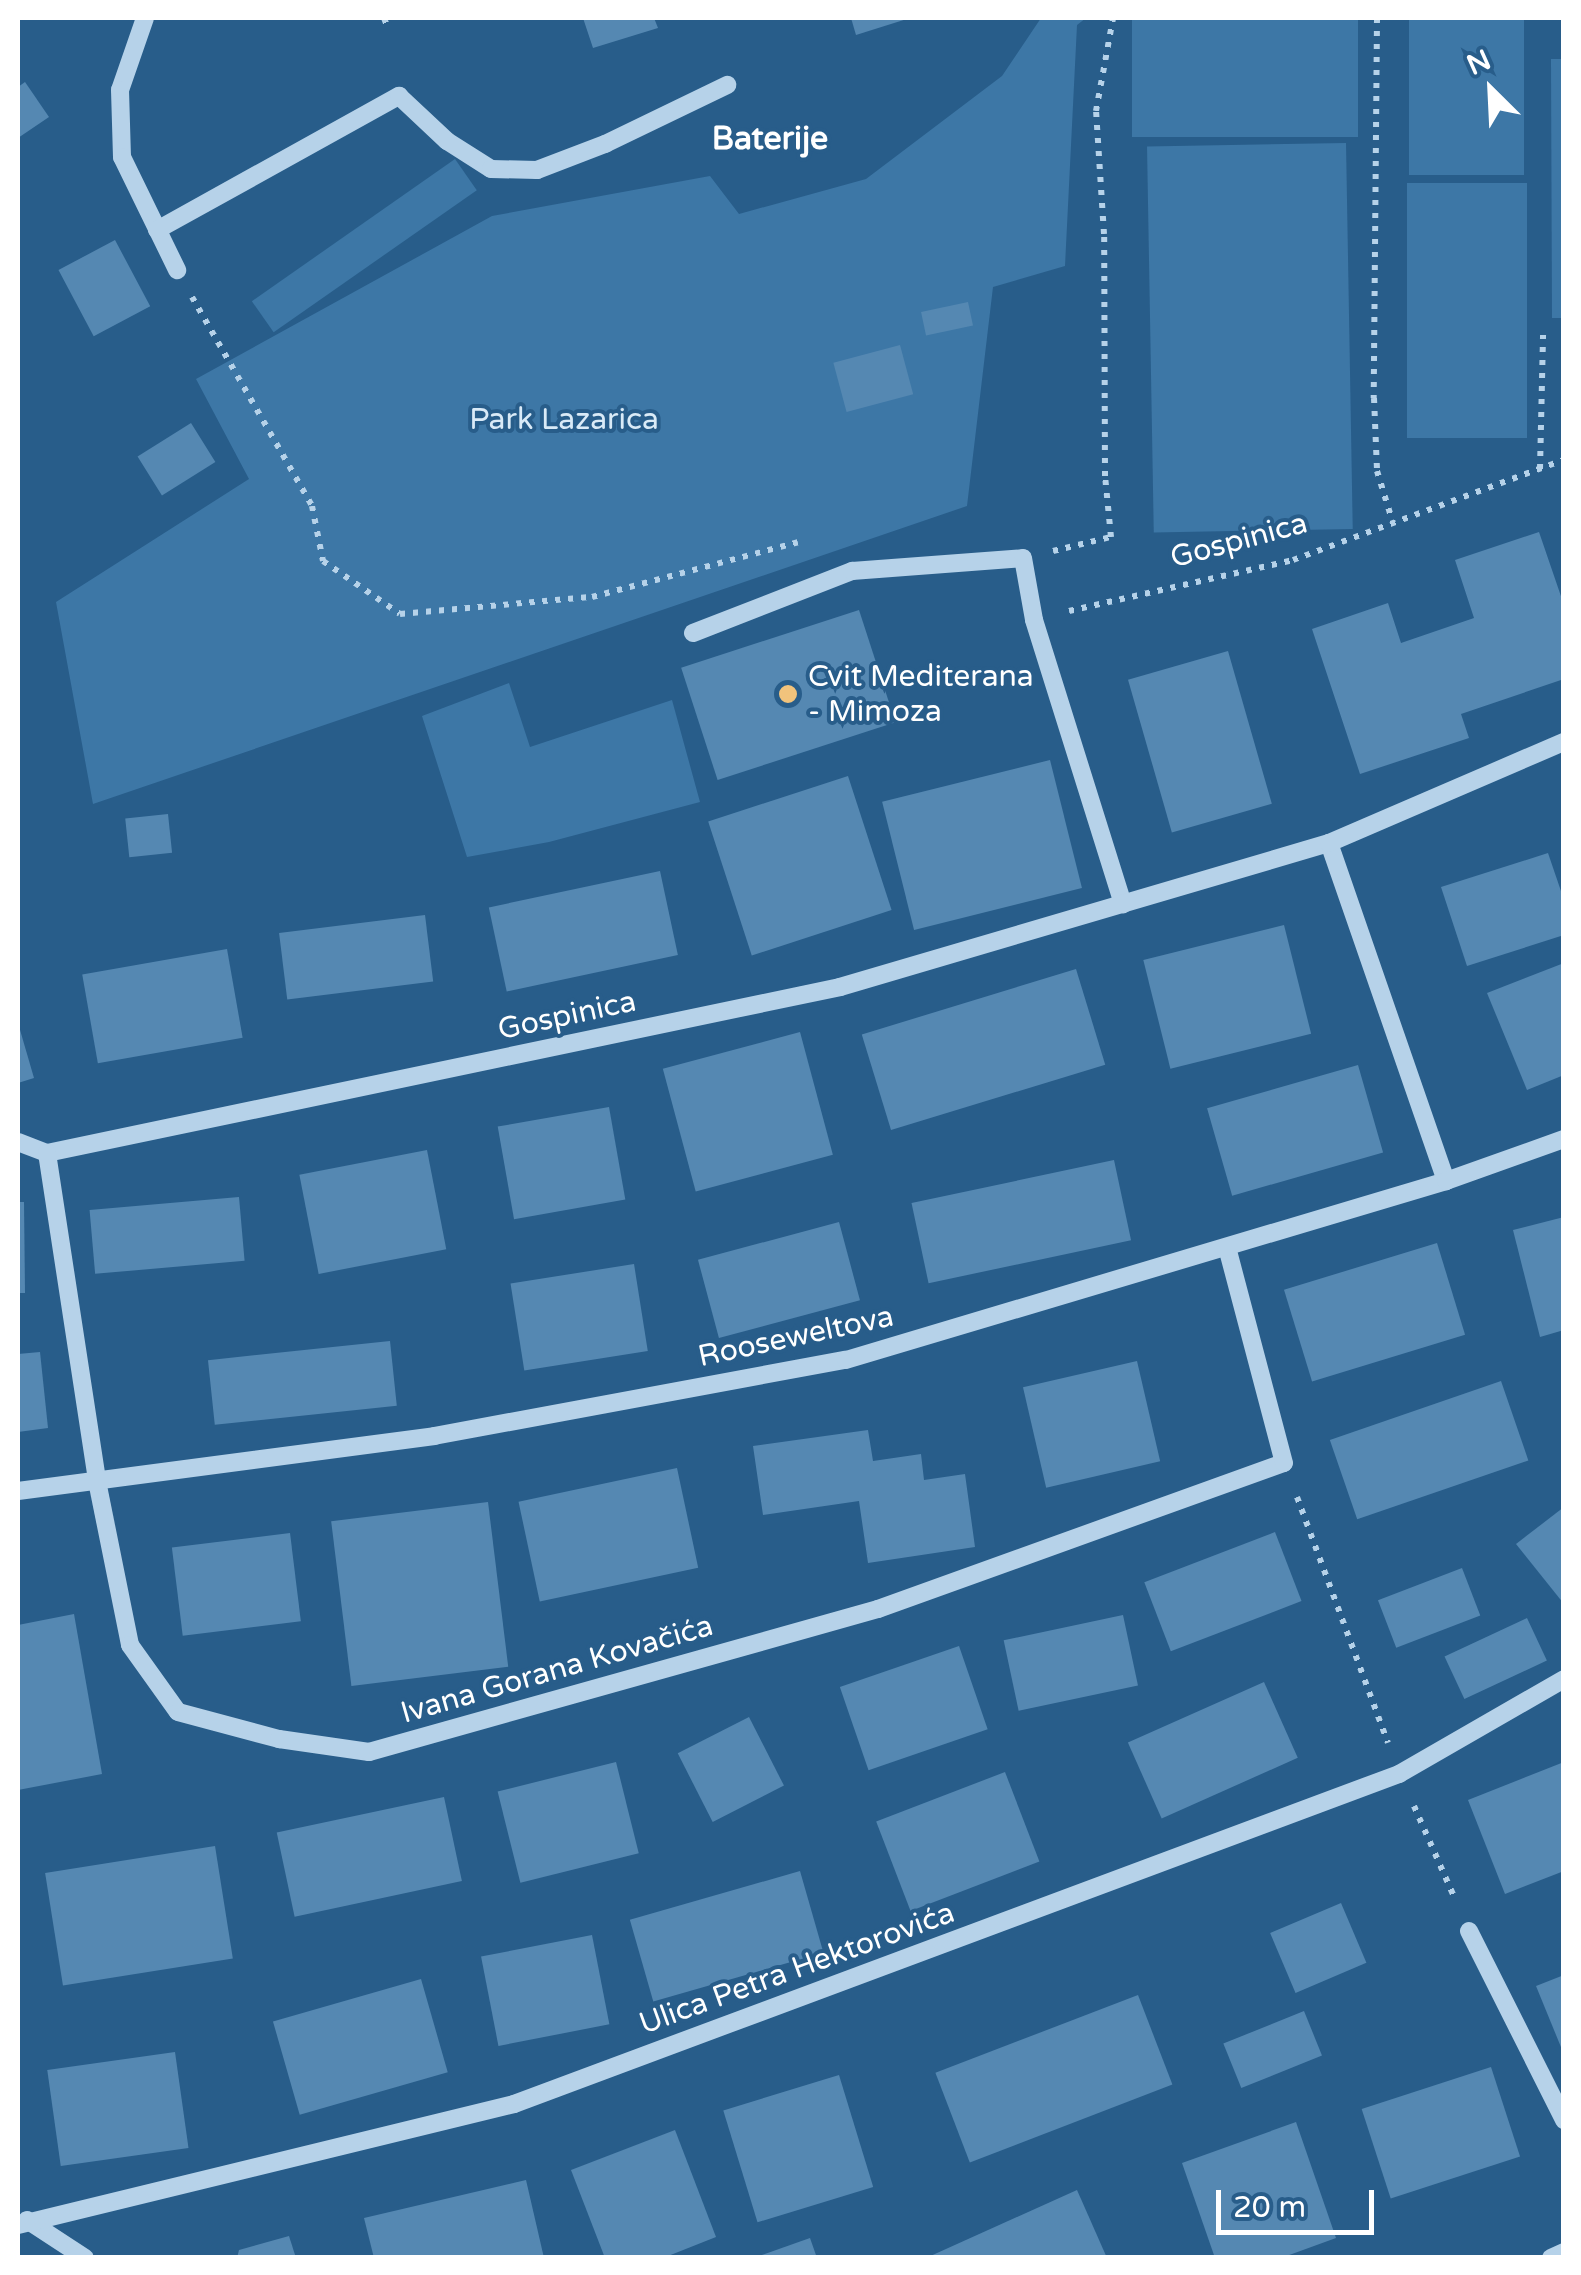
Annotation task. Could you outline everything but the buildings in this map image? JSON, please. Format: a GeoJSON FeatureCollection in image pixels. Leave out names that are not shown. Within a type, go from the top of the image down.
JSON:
{"type":"FeatureCollection","features":[{"type":"Feature","properties":{"kind":"street"},"geometry":{"type":"LineString","coordinates":[[144,18],[120,90],[122,156],[176,270]]}},
{"type":"Feature","properties":{"kind":"street"},"geometry":{"type":"LineString","coordinates":[[157,230],[399,96],[447,141],[491,169],[536,170],[605,144],[727,85]]}},
{"type":"Feature","properties":{"kind":"street"},"geometry":{"type":"LineString","coordinates":[[693,633],[852,570],[1023,558],[1034,620],[1122,904]]}},
{"type":"Feature","properties":{"kind":"street","name":"Gospinica"},"geometry":{"type":"LineString","coordinates":[[47,1152],[840,988],[1329,844],[1564,742]]}},
{"type":"Feature","properties":{"kind":"street"},"geometry":{"type":"LineString","coordinates":[[1329,844],[1446,1181]]}},
{"type":"Feature","properties":{"kind":"street","name":"Rooseweltova"},"geometry":{"type":"LineString","coordinates":[[18,1491],[434,1436],[846,1360],[1446,1181],[1564,1139]]}},
{"type":"Feature","properties":{"kind":"street"},"geometry":{"type":"LineString","coordinates":[[18,1142],[47,1152]]}},
{"type":"Feature","properties":{"kind":"street","name":"Ivana Gorana Kovačića"},"geometry":{"type":"LineString","coordinates":[[47,1152],[97,1481],[130,1645],[178,1712],[279,1738],[369,1752],[878,1609],[1284,1463]]}},
{"type":"Feature","properties":{"kind":"street"},"geometry":{"type":"LineString","coordinates":[[1227,1247],[1284,1463]]}},
{"type":"Feature","properties":{"kind":"street","name":"Ulica Petra Hektorovića"},"geometry":{"type":"LineString","coordinates":[[22,2221],[514,2104],[1400,1774],[1564,1680]]}},
{"type":"Feature","properties":{"kind":"street"},"geometry":{"type":"LineString","coordinates":[[1469,1930],[1564,2120]]}},
{"type":"Feature","properties":{"kind":"street"},"geometry":{"type":"LineString","coordinates":[[22,2221],[86,2258]]}},
{"type":"Feature","properties":{"kind":"street"},"geometry":{"type":"LineString","coordinates":[[1551,2258],[1564,2252]]}},
{"type":"Feature","properties":{"kind":"path"},"geometry":{"type":"LineString","coordinates":[[1023,558],[1111,536],[1105,476],[1104,234],[1096,111],[1113,18]]}},
{"type":"Feature","properties":{"kind":"path"},"geometry":{"type":"LineString","coordinates":[[1377,18],[1374,398],[1377,472],[1393,523]]}},
{"type":"Feature","properties":{"kind":"path"},"geometry":{"type":"LineString","coordinates":[[176,270],[312,506],[324,560],[400,614],[592,598],[798,542]]}},
{"type":"Feature","properties":{"kind":"path"},"geometry":{"type":"LineString","coordinates":[[1540,469],[1543,335]]}},
{"type":"Feature","properties":{"kind":"path","name":"Gospinica"},"geometry":{"type":"LineString","coordinates":[[1034,620],[1293,560],[1564,460]]}},
{"type":"Feature","properties":{"kind":"path"},"geometry":{"type":"LineString","coordinates":[[1284,1463],[1400,1774],[1439,1862]]}},
{"type":"Feature","properties":{"kind":"green space","name":"Park Lazarica"},"geometry":{"type":"Polygon","coordinates":[[[1041,18],[1086,18],[1077,25],[1065,266],[993,287],[967,506],[93,804],[56,602],[249,479],[196,379],[492,216],[710,176],[739,214],[866,179],[1002,76],[1041,18]]]}},
{"type":"Feature","properties":{"kind":"green space"},"geometry":{"type":"Polygon","coordinates":[[[1132,18],[1358,18],[1358,137],[1132,137],[1132,18]]]}},
{"type":"Feature","properties":{"kind":"green space"},"geometry":{"type":"Polygon","coordinates":[[[1409,18],[1524,18],[1524,175],[1409,175],[1409,18]]]}},
{"type":"Feature","properties":{"kind":"green space"},"geometry":{"type":"Polygon","coordinates":[[[1551,59],[1564,59],[1563,318],[1552,318],[1551,59]]]}},
{"type":"Feature","properties":{"kind":"green space"},"geometry":{"type":"Polygon","coordinates":[[[1346,143],[1353,529],[1154,532],[1147,146],[1346,143]]]}},
{"type":"Feature","properties":{"kind":"green space"},"geometry":{"type":"Polygon","coordinates":[[[455,159],[477,190],[274,332],[252,301],[455,159]]]}},
{"type":"Feature","properties":{"kind":"green space"},"geometry":{"type":"Polygon","coordinates":[[[1407,183],[1527,183],[1527,438],[1407,438],[1407,183]]]}},
{"type":"Feature","properties":{"kind":"green space"},"geometry":{"type":"Polygon","coordinates":[[[509,683],[530,747],[672,700],[700,802],[549,842],[467,857],[422,716],[509,683]]]}},
{"type":"Feature","properties":{"kind":"place","name":"Cvit Mediterana - Mimoza"},"geometry":{"type":"Point","coordinates":[788,694]}},
{"type":"Feature","properties":{"kind":"district","name":"Baterije"},"geometry":{"type":"Point","coordinates":[770,139]}}]}
